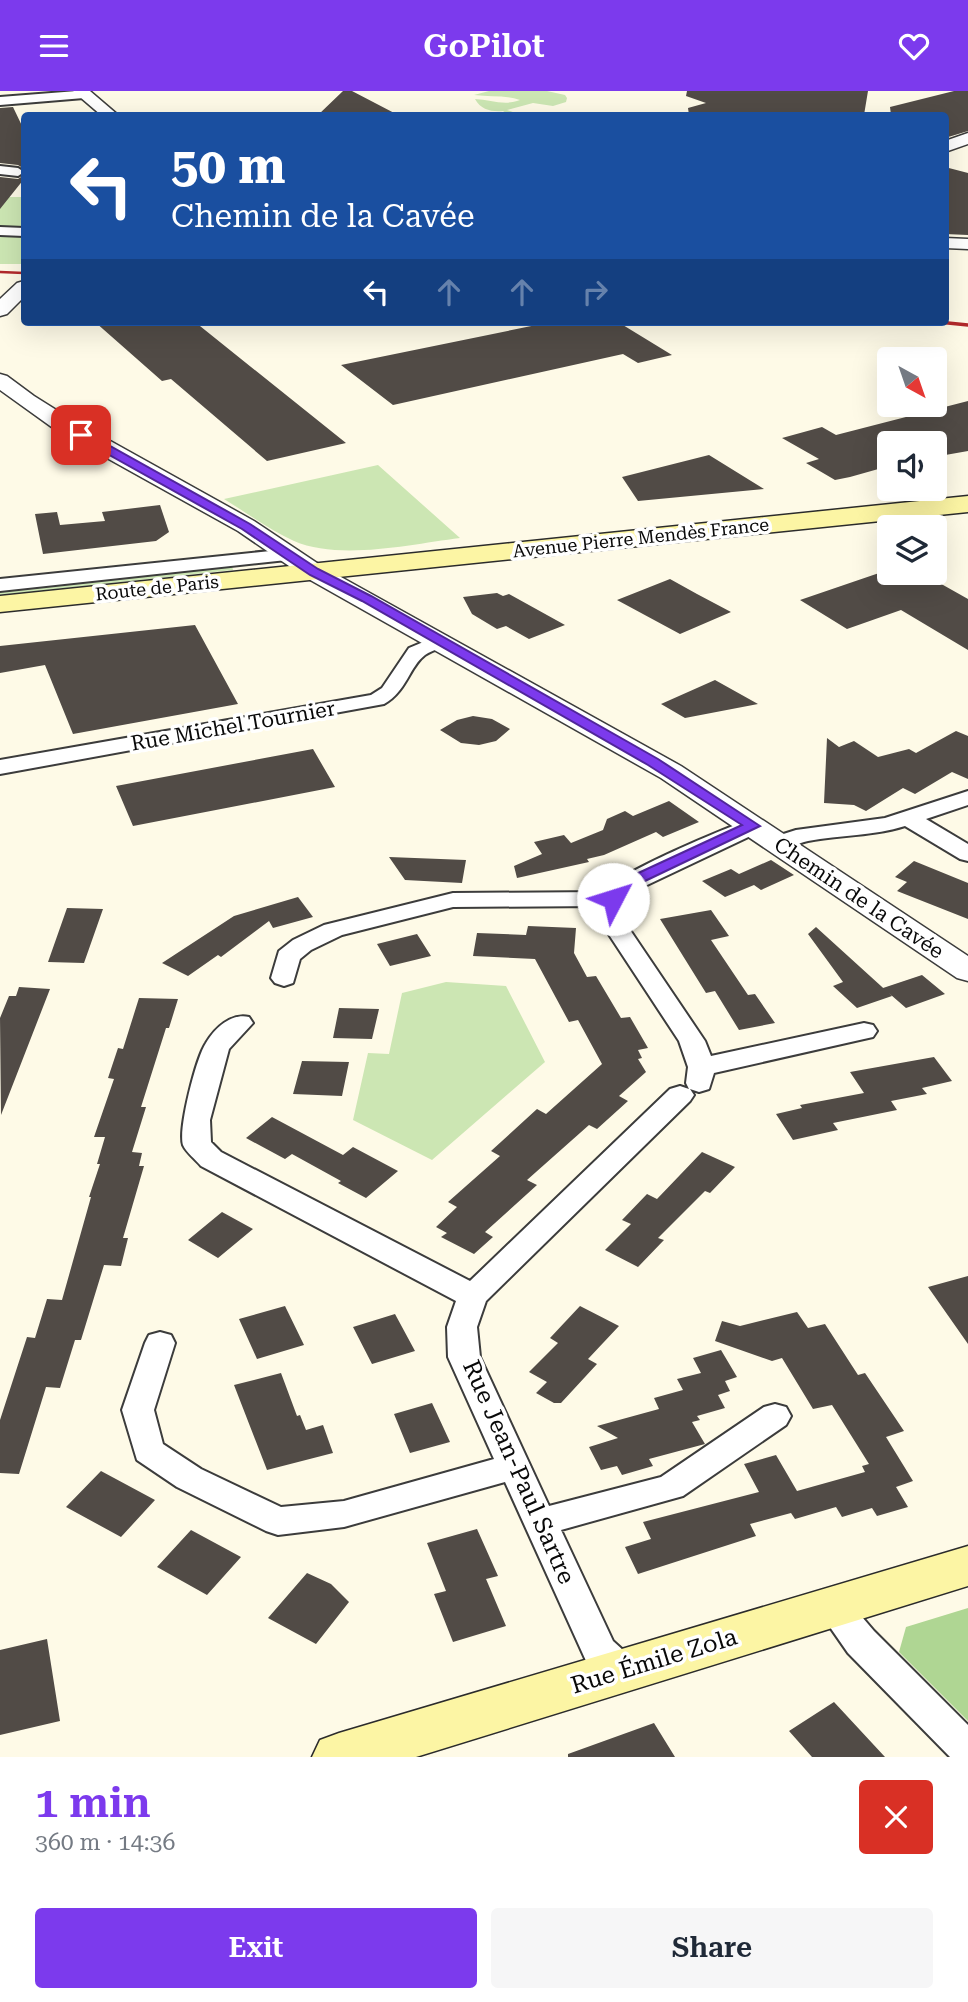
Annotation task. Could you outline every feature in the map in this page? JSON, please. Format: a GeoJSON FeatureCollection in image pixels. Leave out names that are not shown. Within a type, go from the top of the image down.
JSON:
{"type":"FeatureCollection","features":[{"type":"Feature","properties":{"kind":"main road","name":"Avenue Pierre Mendès France"},"geometry":{"type":"LineString","coordinates":[[314,572],[968,504]]}},
{"type":"Feature","properties":{"kind":"main road","name":"Route de Paris"},"geometry":{"type":"LineString","coordinates":[[0,604],[314,572]]}},
{"type":"Feature","properties":{"kind":"main road","name":"Rue Émile Zola"},"geometry":{"type":"LineString","coordinates":[[339,1757],[968,1566]]}},
{"type":"Feature","properties":{"kind":"street"},"geometry":{"type":"LineString","coordinates":[[0,101],[83,92],[106,112]]}},
{"type":"Feature","properties":{"kind":"street"},"geometry":{"type":"LineString","coordinates":[[949,145],[968,138]]}},
{"type":"Feature","properties":{"kind":"street"},"geometry":{"type":"LineString","coordinates":[[0,170],[18,172]]}},
{"type":"Feature","properties":{"kind":"street"},"geometry":{"type":"LineString","coordinates":[[0,231],[21,232]]}},
{"type":"Feature","properties":{"kind":"street"},"geometry":{"type":"LineString","coordinates":[[949,243],[968,244]]}},
{"type":"Feature","properties":{"kind":"street"},"geometry":{"type":"LineString","coordinates":[[0,310],[21,290]]}},
{"type":"Feature","properties":{"kind":"street","name":"Chemin de la Cavée"},"geometry":{"type":"LineString","coordinates":[[0,380],[26,401],[61,423],[246,526],[314,572],[671,772],[968,971]]}},
{"type":"Feature","properties":{"kind":"street"},"geometry":{"type":"LineString","coordinates":[[0,585],[289,555]]}},
{"type":"Feature","properties":{"kind":"street","name":"Rue Michel Tournier"},"geometry":{"type":"LineString","coordinates":[[0,767],[377,700],[390,692],[416,652],[440,641]]}},
{"type":"Feature","properties":{"kind":"street"},"geometry":{"type":"LineString","coordinates":[[779,843],[804,835],[869,828],[968,798]]}},
{"type":"Feature","properties":{"kind":"street"},"geometry":{"type":"LineString","coordinates":[[908,818],[968,855]]}},
{"type":"Feature","properties":{"kind":"street"},"geometry":{"type":"LineString","coordinates":[[753,826],[639,878],[615,892],[613,899],[611,909],[614,925],[692,1041],[693,1082],[864,1031]]}},
{"type":"Feature","properties":{"kind":"street"},"geometry":{"type":"LineString","coordinates":[[284,978],[288,956],[302,945],[333,930],[453,900],[613,899]]}},
{"type":"Feature","properties":{"kind":"street"},"geometry":{"type":"LineString","coordinates":[[240,1023],[217,1046],[196,1120],[197,1144],[211,1159],[473,1296]]}},
{"type":"Feature","properties":{"kind":"street","name":"Rue Jean-Paul Sartre"},"geometry":{"type":"LineString","coordinates":[[621,1671],[600,1652],[595,1642],[464,1357],[462,1327],[473,1296],[693,1082]]}},
{"type":"Feature","properties":{"kind":"street"},"geometry":{"type":"LineString","coordinates":[[160,1343],[138,1410],[149,1451],[188,1478],[278,1521],[344,1514],[515,1466]]}},
{"type":"Feature","properties":{"kind":"street"},"geometry":{"type":"LineString","coordinates":[[542,1522],[670,1487],[775,1416]]}},
{"type":"Feature","properties":{"kind":"street"},"geometry":{"type":"LineString","coordinates":[[833,1607],[861,1642],[968,1750]]}},
{"type":"Feature","properties":{"kind":"green space"},"geometry":{"type":"Polygon","coordinates":[[[489,91],[547,91],[565,95],[567,98],[566,102],[553,106],[533,103],[507,110],[513,112],[504,112],[484,108],[475,99],[503,103],[520,100],[474,95],[489,91]]]}},
{"type":"Feature","properties":{"kind":"green space"},"geometry":{"type":"Polygon","coordinates":[[[0,197],[21,197],[21,264],[0,264],[0,197]]]}},
{"type":"Feature","properties":{"kind":"green space"},"geometry":{"type":"Polygon","coordinates":[[[378,465],[460,538],[376,549],[333,550],[312,547],[285,537],[224,499],[378,465]]]}},
{"type":"Feature","properties":{"kind":"green space"},"geometry":{"type":"Polygon","coordinates":[[[232,566],[233,570],[0,595],[0,591],[232,566]]]}},
{"type":"Feature","properties":{"kind":"green space"},"geometry":{"type":"Polygon","coordinates":[[[446,982],[506,986],[545,1062],[432,1160],[353,1120],[368,1053],[389,1054],[402,993],[446,982]]]}},
{"type":"Feature","properties":{"kind":"green space"},"geometry":{"type":"Polygon","coordinates":[[[968,1608],[968,1721],[899,1652],[906,1627],[968,1608]]]}},
{"type":"Feature","properties":{"kind":"building"},"geometry":{"type":"Polygon","coordinates":[[[343,91],[352,91],[392,112],[321,112],[343,91]]]}},
{"type":"Feature","properties":{"kind":"building"},"geometry":{"type":"Polygon","coordinates":[[[687,91],[868,91],[864,112],[689,112],[688,108],[706,103],[686,96],[687,91]]]}},
{"type":"Feature","properties":{"kind":"building"},"geometry":{"type":"Polygon","coordinates":[[[954,91],[968,91],[968,131],[949,137],[949,112],[891,112],[890,107],[954,91]]]}},
{"type":"Feature","properties":{"kind":"building"},"geometry":{"type":"Polygon","coordinates":[[[13,107],[21,124],[21,167],[0,163],[0,108],[13,107]]]}},
{"type":"Feature","properties":{"kind":"building"},"geometry":{"type":"Polygon","coordinates":[[[949,168],[968,173],[968,235],[949,234],[949,168]]]}},
{"type":"Feature","properties":{"kind":"building"},"geometry":{"type":"Polygon","coordinates":[[[0,177],[21,177],[21,183],[0,209],[0,177]]]}},
{"type":"Feature","properties":{"kind":"building"},"geometry":{"type":"Polygon","coordinates":[[[100,326],[200,326],[346,443],[267,461],[171,379],[162,381],[100,326]]]}},
{"type":"Feature","properties":{"kind":"building"},"geometry":{"type":"Polygon","coordinates":[[[531,326],[625,326],[672,355],[638,363],[623,354],[393,405],[341,365],[531,326]]]}},
{"type":"Feature","properties":{"kind":"building"},"geometry":{"type":"Polygon","coordinates":[[[968,401],[968,451],[947,455],[947,431],[877,431],[877,469],[835,480],[806,463],[819,459],[782,438],[822,427],[836,435],[906,417],[947,417],[947,406],[968,401]]]}},
{"type":"Feature","properties":{"kind":"building"},"geometry":{"type":"Polygon","coordinates":[[[709,455],[764,489],[638,501],[622,477],[709,455]]]}},
{"type":"Feature","properties":{"kind":"building"},"geometry":{"type":"Polygon","coordinates":[[[160,505],[169,532],[156,541],[43,554],[35,514],[57,512],[60,525],[105,521],[102,512],[160,505]]]}},
{"type":"Feature","properties":{"kind":"building"},"geometry":{"type":"Polygon","coordinates":[[[877,574],[877,585],[943,585],[968,599],[968,650],[901,610],[847,629],[800,600],[877,574]]]}},
{"type":"Feature","properties":{"kind":"building"},"geometry":{"type":"Polygon","coordinates":[[[670,579],[731,612],[680,634],[617,600],[670,579]]]}},
{"type":"Feature","properties":{"kind":"building"},"geometry":{"type":"Polygon","coordinates":[[[497,593],[503,596],[509,594],[565,625],[529,639],[506,626],[497,629],[472,614],[463,597],[497,593]]]}},
{"type":"Feature","properties":{"kind":"building"},"geometry":{"type":"Polygon","coordinates":[[[195,625],[238,704],[73,734],[45,665],[0,673],[0,646],[195,625]]]}},
{"type":"Feature","properties":{"kind":"building"},"geometry":{"type":"Polygon","coordinates":[[[715,680],[758,704],[685,718],[661,704],[715,680]]]}},
{"type":"Feature","properties":{"kind":"building"},"geometry":{"type":"Polygon","coordinates":[[[473,716],[492,719],[510,729],[496,741],[479,745],[461,743],[440,730],[457,720],[473,716]]]}},
{"type":"Feature","properties":{"kind":"building"},"geometry":{"type":"Polygon","coordinates":[[[956,731],[968,736],[968,779],[952,772],[915,794],[903,788],[866,811],[854,805],[824,803],[827,738],[839,747],[854,741],[878,757],[909,749],[916,753],[956,731]]]}},
{"type":"Feature","properties":{"kind":"building"},"geometry":{"type":"Polygon","coordinates":[[[313,749],[335,787],[133,826],[116,786],[313,749]]]}},
{"type":"Feature","properties":{"kind":"building"},"geometry":{"type":"Polygon","coordinates":[[[669,801],[699,822],[663,837],[656,832],[604,855],[587,859],[589,862],[517,878],[514,866],[542,854],[534,842],[564,835],[571,843],[603,830],[607,819],[625,811],[633,816],[669,801]]]}},
{"type":"Feature","properties":{"kind":"building"},"geometry":{"type":"Polygon","coordinates":[[[389,857],[466,860],[462,883],[405,880],[389,857]]]}},
{"type":"Feature","properties":{"kind":"building"},"geometry":{"type":"Polygon","coordinates":[[[771,860],[794,875],[761,890],[754,885],[725,897],[702,881],[731,869],[739,874],[771,860]]]}},
{"type":"Feature","properties":{"kind":"building"},"geometry":{"type":"Polygon","coordinates":[[[914,861],[968,883],[968,919],[897,891],[907,882],[895,877],[914,861]]]}},
{"type":"Feature","properties":{"kind":"building"},"geometry":{"type":"Polygon","coordinates":[[[298,897],[313,917],[273,928],[269,921],[221,957],[218,955],[188,976],[162,963],[234,916],[298,897]]]}},
{"type":"Feature","properties":{"kind":"building"},"geometry":{"type":"Polygon","coordinates":[[[67,908],[103,909],[84,963],[48,962],[67,908]]]}},
{"type":"Feature","properties":{"kind":"building"},"geometry":{"type":"Polygon","coordinates":[[[711,910],[729,936],[711,940],[748,995],[755,994],[775,1023],[739,1030],[715,991],[706,993],[660,919],[711,910]]]}},
{"type":"Feature","properties":{"kind":"building"},"geometry":{"type":"Polygon","coordinates":[[[528,926],[576,928],[574,953],[587,977],[596,976],[621,1018],[630,1017],[648,1048],[638,1050],[642,1058],[638,1059],[646,1072],[619,1096],[628,1101],[597,1129],[589,1125],[527,1180],[537,1185],[485,1232],[493,1237],[474,1254],[441,1237],[447,1233],[436,1227],[457,1207],[448,1202],[500,1156],[491,1151],[537,1109],[546,1114],[602,1064],[578,1020],[569,1022],[535,959],[473,956],[477,933],[526,935],[528,926]]]}},
{"type":"Feature","properties":{"kind":"building"},"geometry":{"type":"Polygon","coordinates":[[[816,927],[892,996],[857,1008],[833,986],[843,982],[808,934],[816,927]]]}},
{"type":"Feature","properties":{"kind":"building"},"geometry":{"type":"Polygon","coordinates":[[[417,934],[431,956],[390,966],[377,944],[417,934]]]}},
{"type":"Feature","properties":{"kind":"building"},"geometry":{"type":"Polygon","coordinates":[[[922,975],[945,994],[906,1008],[883,988],[922,975]]]}},
{"type":"Feature","properties":{"kind":"building"},"geometry":{"type":"Polygon","coordinates":[[[19,987],[50,989],[1,1115],[0,1018],[9,996],[16,996],[19,987]]]}},
{"type":"Feature","properties":{"kind":"building"},"geometry":{"type":"Polygon","coordinates":[[[139,998],[178,999],[141,1107],[146,1107],[132,1152],[142,1153],[139,1166],[144,1166],[123,1238],[128,1238],[121,1266],[104,1265],[81,1340],[75,1340],[60,1388],[46,1387],[19,1474],[0,1473],[0,1420],[27,1337],[35,1338],[47,1299],[62,1300],[100,1164],[97,1164],[105,1137],[94,1137],[114,1079],[108,1078],[118,1048],[123,1049],[139,998]]]}},
{"type":"Feature","properties":{"kind":"building"},"geometry":{"type":"Polygon","coordinates":[[[339,1008],[379,1009],[372,1039],[333,1038],[339,1008]]]}},
{"type":"Feature","properties":{"kind":"building"},"geometry":{"type":"Polygon","coordinates":[[[934,1057],[952,1081],[922,1088],[927,1094],[891,1101],[897,1110],[833,1123],[838,1130],[793,1140],[776,1114],[802,1108],[800,1105],[864,1093],[850,1072],[934,1057]]]}},
{"type":"Feature","properties":{"kind":"building"},"geometry":{"type":"Polygon","coordinates":[[[302,1061],[349,1062],[342,1096],[293,1094],[302,1061]]]}},
{"type":"Feature","properties":{"kind":"building"},"geometry":{"type":"Polygon","coordinates":[[[272,1117],[343,1155],[353,1147],[398,1171],[366,1198],[292,1154],[285,1159],[246,1138],[272,1117]]]}},
{"type":"Feature","properties":{"kind":"building"},"geometry":{"type":"Polygon","coordinates":[[[702,1152],[735,1167],[710,1193],[705,1191],[658,1238],[664,1240],[638,1267],[605,1250],[631,1224],[622,1220],[647,1194],[657,1199],[702,1152]]]}},
{"type":"Feature","properties":{"kind":"building"},"geometry":{"type":"Polygon","coordinates":[[[222,1212],[253,1229],[218,1258],[188,1240],[222,1212]]]}},
{"type":"Feature","properties":{"kind":"building"},"geometry":{"type":"Polygon","coordinates":[[[968,1276],[968,1344],[928,1287],[968,1276]]]}},
{"type":"Feature","properties":{"kind":"building"},"geometry":{"type":"Polygon","coordinates":[[[285,1306],[304,1345],[257,1359],[239,1319],[285,1306]]]}},
{"type":"Feature","properties":{"kind":"building"},"geometry":{"type":"Polygon","coordinates":[[[580,1306],[619,1326],[588,1359],[597,1364],[561,1403],[554,1403],[536,1393],[547,1382],[529,1372],[558,1343],[550,1338],[580,1306]]]}},
{"type":"Feature","properties":{"kind":"building"},"geometry":{"type":"Polygon","coordinates":[[[797,1312],[808,1328],[825,1324],[858,1375],[865,1373],[904,1431],[886,1437],[913,1481],[896,1487],[908,1507],[877,1516],[872,1508],[842,1517],[836,1507],[795,1519],[791,1513],[750,1524],[756,1536],[638,1574],[625,1547],[651,1539],[643,1522],[759,1492],[744,1464],[776,1455],[797,1491],[865,1472],[862,1466],[869,1464],[832,1405],[813,1409],[782,1358],[772,1361],[715,1341],[722,1321],[740,1326],[797,1312]]]}},
{"type":"Feature","properties":{"kind":"building"},"geometry":{"type":"Polygon","coordinates":[[[395,1314],[415,1351],[372,1364],[353,1327],[395,1314]]]}},
{"type":"Feature","properties":{"kind":"building"},"geometry":{"type":"Polygon","coordinates":[[[721,1350],[737,1377],[725,1381],[730,1391],[718,1395],[725,1408],[697,1416],[700,1420],[692,1422],[705,1444],[649,1459],[653,1466],[622,1475],[617,1466],[601,1470],[589,1447],[618,1438],[597,1426],[659,1409],[654,1398],[683,1390],[677,1379],[701,1373],[693,1358],[721,1350]]]}},
{"type":"Feature","properties":{"kind":"building"},"geometry":{"type":"Polygon","coordinates":[[[281,1373],[297,1416],[300,1415],[306,1430],[323,1425],[333,1453],[267,1470],[234,1385],[281,1373]]]}},
{"type":"Feature","properties":{"kind":"building"},"geometry":{"type":"Polygon","coordinates":[[[432,1403],[450,1442],[410,1453],[394,1414],[432,1403]]]}},
{"type":"Feature","properties":{"kind":"building"},"geometry":{"type":"Polygon","coordinates":[[[101,1471],[155,1500],[121,1537],[66,1507],[101,1471]]]}},
{"type":"Feature","properties":{"kind":"building"},"geometry":{"type":"Polygon","coordinates":[[[477,1529],[498,1576],[486,1579],[506,1626],[453,1642],[434,1594],[446,1591],[427,1543],[477,1529]]]}},
{"type":"Feature","properties":{"kind":"building"},"geometry":{"type":"Polygon","coordinates":[[[191,1530],[241,1557],[207,1595],[157,1567],[191,1530]]]}},
{"type":"Feature","properties":{"kind":"building"},"geometry":{"type":"Polygon","coordinates":[[[307,1573],[331,1584],[349,1602],[316,1644],[268,1618],[307,1573]]]}},
{"type":"Feature","properties":{"kind":"building"},"geometry":{"type":"Polygon","coordinates":[[[47,1639],[60,1721],[0,1735],[0,1650],[47,1639]]]}},
{"type":"Feature","properties":{"kind":"building"},"geometry":{"type":"Polygon","coordinates":[[[834,1702],[885,1757],[812,1757],[789,1731],[834,1702]]]}},
{"type":"Feature","properties":{"kind":"building"},"geometry":{"type":"Polygon","coordinates":[[[654,1723],[675,1757],[568,1757],[568,1754],[654,1723]]]}},
{"type":"Feature","properties":{"kind":"railway"},"geometry":{"type":"LineString","coordinates":[[0,272],[21,273]]}},
{"type":"Feature","properties":{"kind":"railway"},"geometry":{"type":"LineString","coordinates":[[949,323],[968,325]]}},
{"type":"Feature","properties":{"kind":"route"},"geometry":{"type":"LineString","coordinates":[[81,435],[246,526],[314,572],[671,772],[753,826],[639,878],[615,892],[613,899]]}}]}
